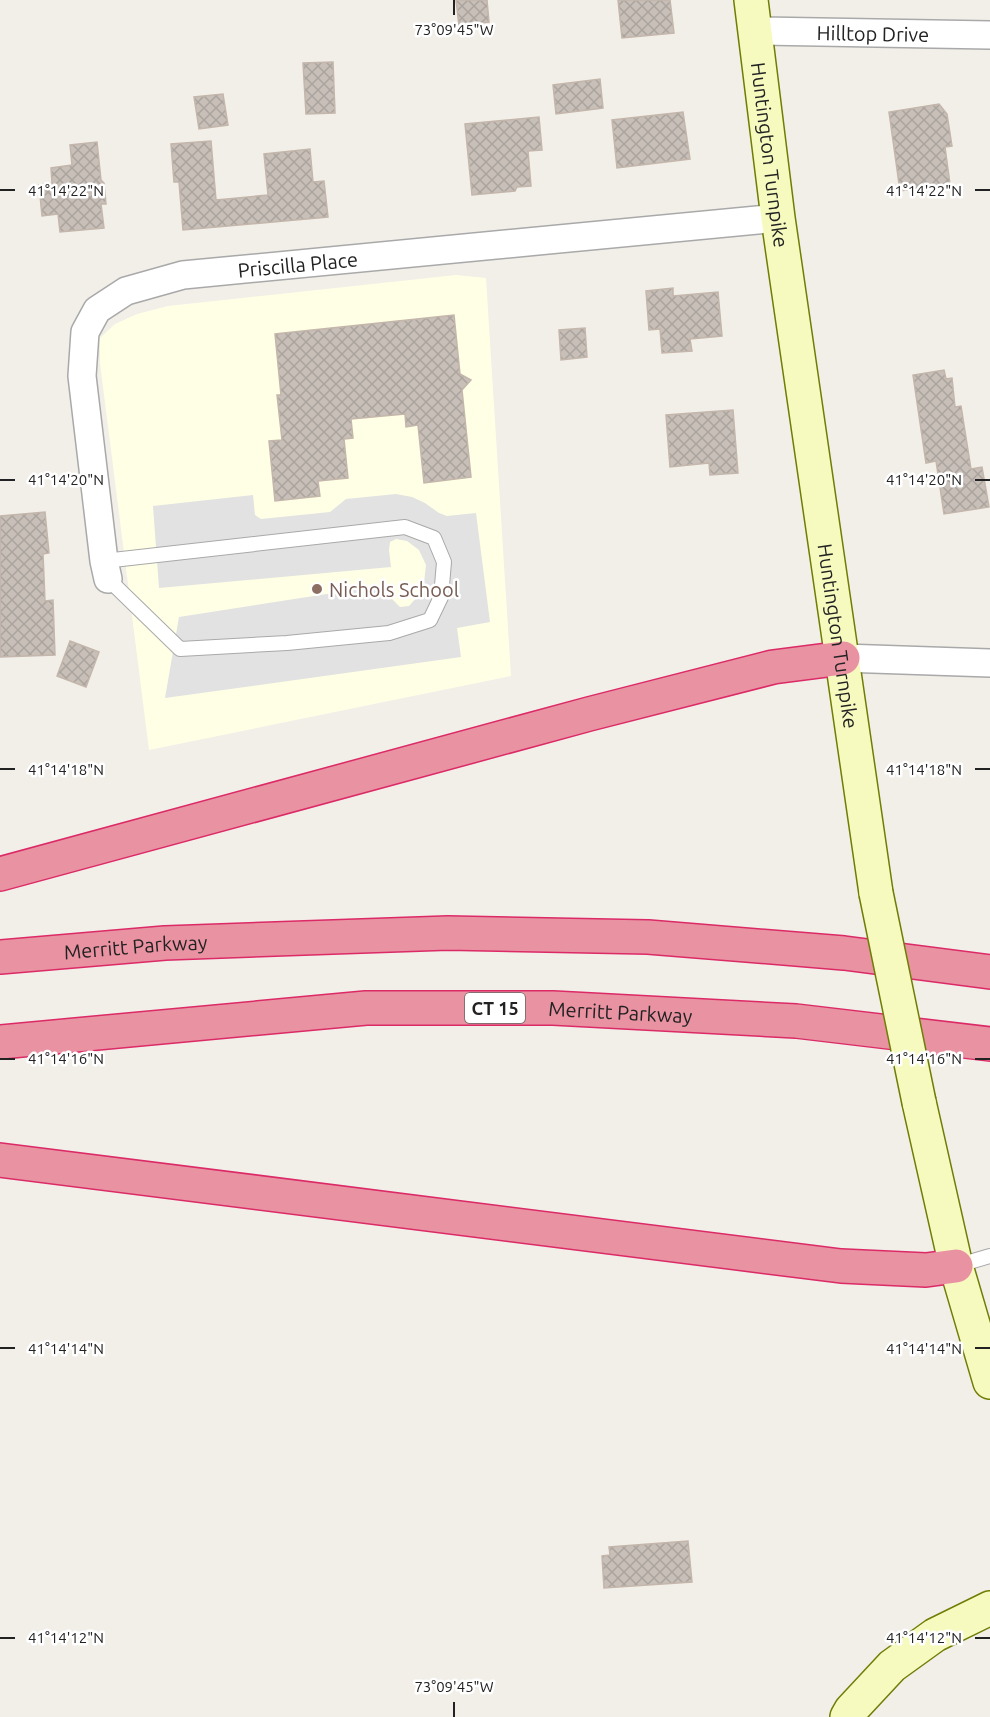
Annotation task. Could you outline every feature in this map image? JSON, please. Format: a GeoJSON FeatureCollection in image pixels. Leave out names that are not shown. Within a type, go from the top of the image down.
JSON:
{"type":"FeatureCollection","features":[{"type":"Feature","properties":{"kind":"highway"},"geometry":{"type":"LineString","coordinates":[[0,874],[577,717],[773,667],[843,658]]}},
{"type":"Feature","properties":{"kind":"highway","name":"Merritt Parkway"},"geometry":{"type":"LineString","coordinates":[[0,957],[165,943],[448,933],[648,937],[844,952],[990,972]]}},
{"type":"Feature","properties":{"kind":"highway","name":"Merritt Parkway"},"geometry":{"type":"LineString","coordinates":[[0,1042],[366,1008],[553,1008],[796,1021],[990,1044]]}},
{"type":"Feature","properties":{"kind":"highway"},"geometry":{"type":"LineString","coordinates":[[0,1160],[842,1266],[926,1270],[956,1266]]}},
{"type":"Feature","properties":{"kind":"main road","name":"Huntington Turnpike"},"geometry":{"type":"LineString","coordinates":[[754,15],[778,218],[876,893],[956,1266],[990,1382]]}},
{"type":"Feature","properties":{"kind":"main road"},"geometry":{"type":"LineString","coordinates":[[847,1717],[892,1666],[935,1635],[990,1608]]}},
{"type":"Feature","properties":{"kind":"street","name":"Hilltop Drive"},"geometry":{"type":"LineString","coordinates":[[754,15],[990,35]]}},
{"type":"Feature","properties":{"kind":"street","name":"Priscilla Place"},"geometry":{"type":"LineString","coordinates":[[106,570],[82,376],[85,332],[97,309],[126,291],[183,275],[778,218]]}},
{"type":"Feature","properties":{"kind":"street"},"geometry":{"type":"LineString","coordinates":[[843,658],[990,663]]}},
{"type":"Feature","properties":{"kind":"lane"},"geometry":{"type":"LineString","coordinates":[[405,527],[434,538],[444,562],[441,597],[430,620],[389,633],[192,649],[180,649],[106,570],[405,527]]}},
{"type":"Feature","properties":{"kind":"lane"},"geometry":{"type":"LineString","coordinates":[[956,1266],[990,1256]]}},
{"type":"Feature","properties":{"kind":"shaded area","name":"Nichols School"},"geometry":{"type":"Polygon","coordinates":[[[456,275],[486,278],[511,676],[149,750],[100,363],[100,338],[115,324],[137,314],[168,306],[456,275]]]}},
{"type":"Feature","properties":{"kind":"shaded area"},"geometry":{"type":"Polygon","coordinates":[[[396,494],[412,497],[447,516],[476,513],[490,622],[457,628],[461,657],[165,698],[179,617],[391,584],[392,599],[400,607],[409,606],[424,583],[426,565],[419,550],[407,541],[396,539],[390,542],[391,567],[159,588],[153,506],[253,495],[255,515],[261,519],[330,512],[346,499],[396,494]]]}},
{"type":"Feature","properties":{"kind":"building"},"geometry":{"type":"Polygon","coordinates":[[[456,0],[487,0],[489,22],[459,26],[456,0]]]}},
{"type":"Feature","properties":{"kind":"building"},"geometry":{"type":"Polygon","coordinates":[[[618,0],[670,0],[674,33],[622,38],[618,0]]]}},
{"type":"Feature","properties":{"kind":"building"},"geometry":{"type":"Polygon","coordinates":[[[333,62],[335,113],[306,114],[303,63],[333,62]]]}},
{"type":"Feature","properties":{"kind":"building"},"geometry":{"type":"Polygon","coordinates":[[[600,79],[603,108],[556,114],[553,85],[600,79]]]}},
{"type":"Feature","properties":{"kind":"building"},"geometry":{"type":"Polygon","coordinates":[[[223,94],[228,125],[199,129],[194,97],[223,94]]]}},
{"type":"Feature","properties":{"kind":"building"},"geometry":{"type":"Polygon","coordinates":[[[939,104],[947,114],[952,146],[945,147],[950,184],[900,191],[889,112],[939,104]]]}},
{"type":"Feature","properties":{"kind":"building"},"geometry":{"type":"Polygon","coordinates":[[[683,112],[690,159],[617,168],[612,120],[683,112]]]}},
{"type":"Feature","properties":{"kind":"building"},"geometry":{"type":"Polygon","coordinates":[[[539,117],[542,150],[528,151],[531,186],[517,187],[515,191],[472,195],[465,124],[539,117]]]}},
{"type":"Feature","properties":{"kind":"building"},"geometry":{"type":"Polygon","coordinates":[[[211,141],[216,200],[268,195],[264,154],[310,149],[313,182],[324,181],[328,217],[183,230],[179,182],[174,182],[171,144],[211,141]]]}},
{"type":"Feature","properties":{"kind":"building"},"geometry":{"type":"Polygon","coordinates":[[[97,142],[106,204],[101,204],[104,228],[60,232],[58,214],[42,216],[39,185],[52,183],[51,168],[72,165],[70,145],[97,142]]]}},
{"type":"Feature","properties":{"kind":"building"},"geometry":{"type":"Polygon","coordinates":[[[673,288],[673,296],[718,292],[722,336],[690,339],[692,351],[662,353],[660,329],[649,330],[646,291],[673,288]]]}},
{"type":"Feature","properties":{"kind":"building"},"geometry":{"type":"Polygon","coordinates":[[[454,315],[460,374],[471,380],[462,390],[471,477],[424,483],[418,425],[406,427],[405,414],[351,419],[353,438],[344,439],[348,478],[318,481],[320,496],[275,501],[269,441],[282,440],[277,395],[281,395],[275,334],[454,315]]]}},
{"type":"Feature","properties":{"kind":"building"},"geometry":{"type":"Polygon","coordinates":[[[585,328],[587,357],[561,360],[559,330],[585,328]]]}},
{"type":"Feature","properties":{"kind":"building"},"geometry":{"type":"Polygon","coordinates":[[[944,370],[946,379],[952,378],[955,407],[961,406],[971,469],[982,467],[989,507],[944,514],[936,461],[926,463],[913,375],[944,370]]]}},
{"type":"Feature","properties":{"kind":"building"},"geometry":{"type":"Polygon","coordinates":[[[733,410],[738,473],[710,475],[709,463],[670,467],[666,415],[733,410]]]}},
{"type":"Feature","properties":{"kind":"building"},"geometry":{"type":"Polygon","coordinates":[[[45,512],[49,553],[43,554],[45,601],[53,600],[55,655],[0,657],[0,516],[45,512]]]}},
{"type":"Feature","properties":{"kind":"building"},"geometry":{"type":"Polygon","coordinates":[[[70,641],[99,652],[86,687],[57,676],[70,641]]]}},
{"type":"Feature","properties":{"kind":"building"},"geometry":{"type":"Polygon","coordinates":[[[688,1541],[692,1582],[604,1588],[602,1556],[610,1555],[609,1547],[688,1541]]]}},
{"type":"Feature","properties":{"kind":"place","name":"Nichols School"},"geometry":{"type":"Point","coordinates":[317,589]}}]}
